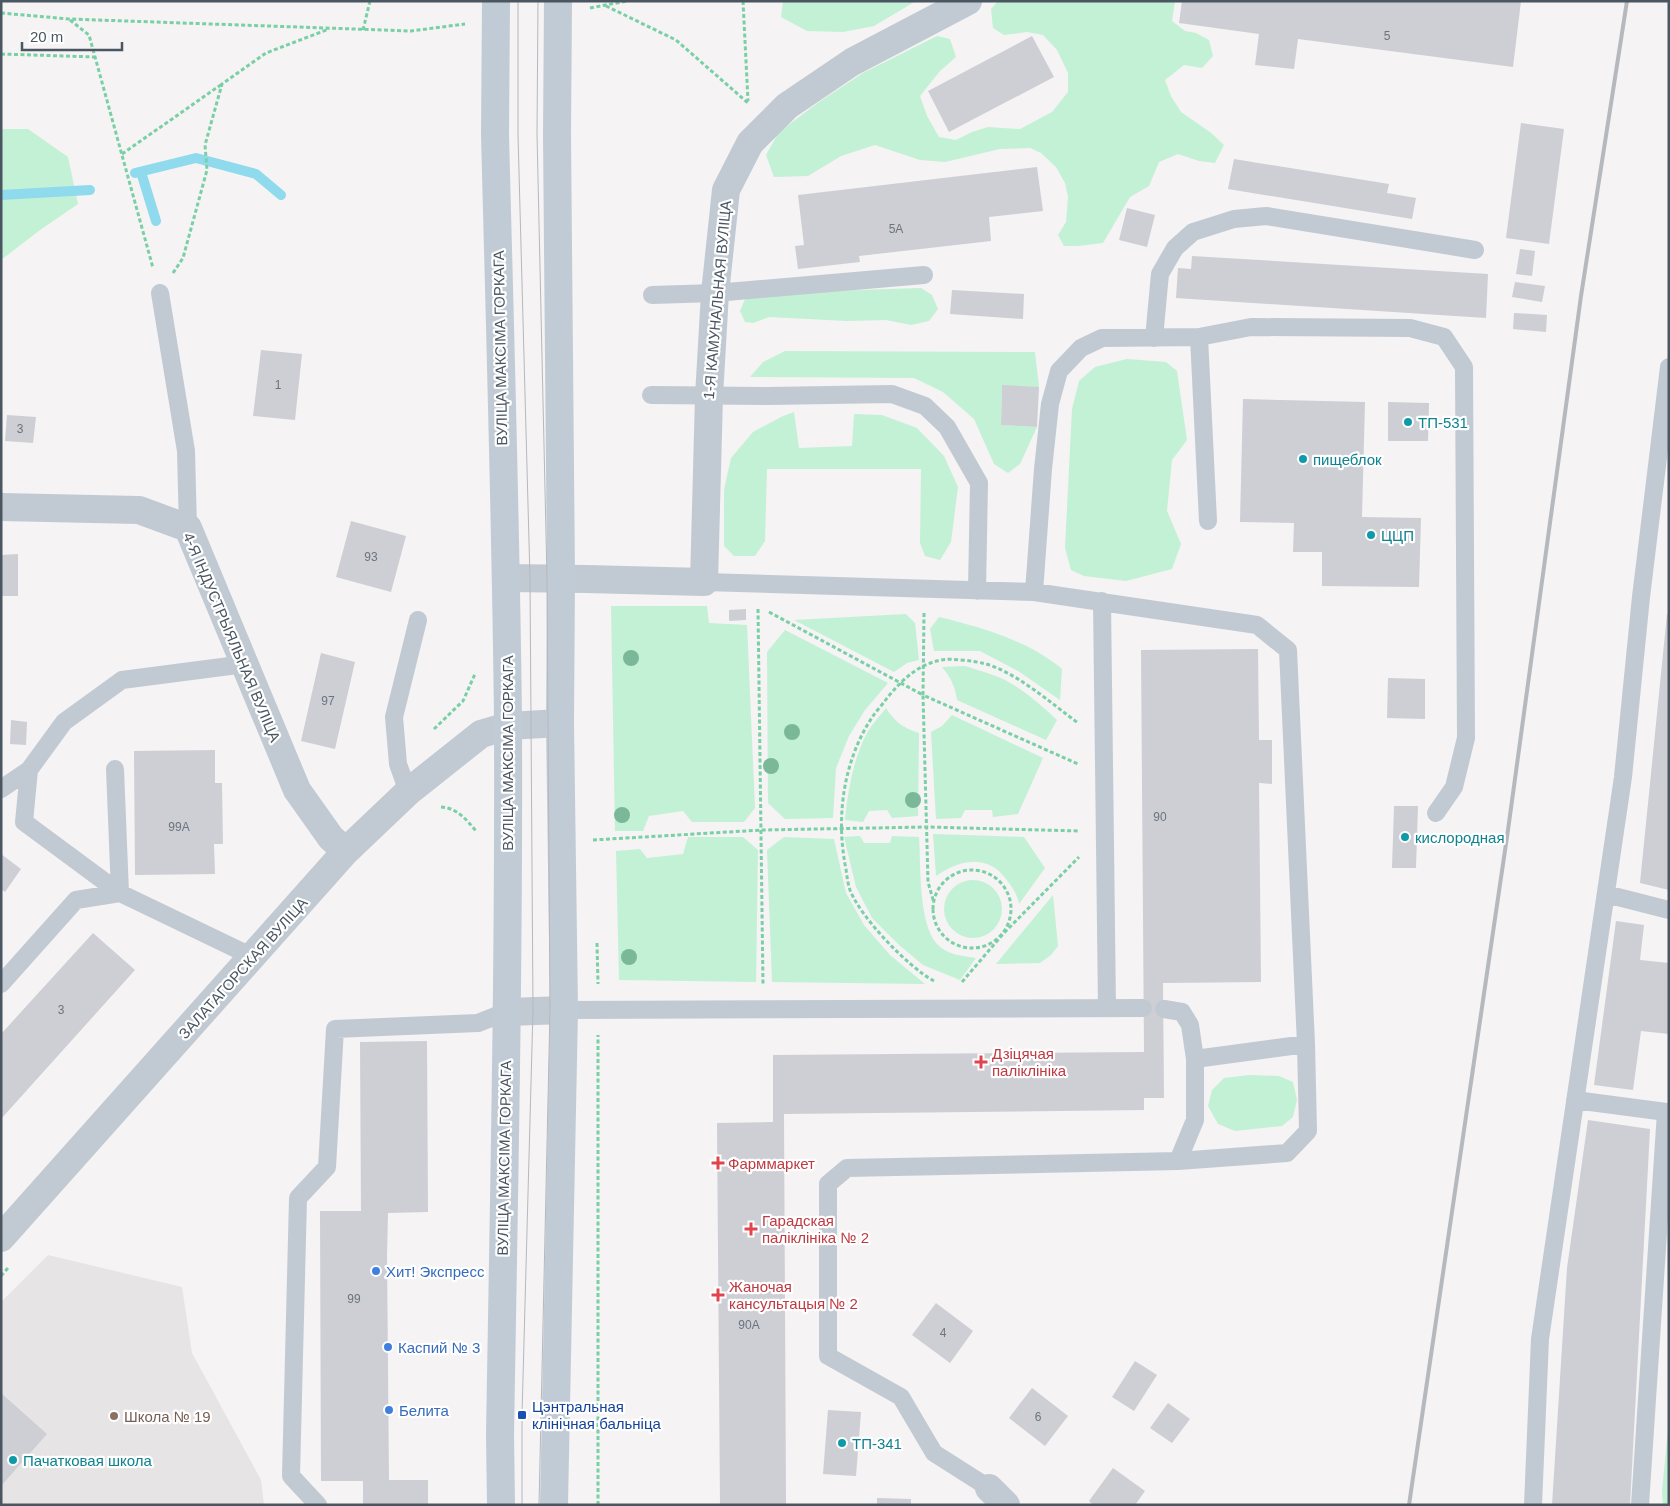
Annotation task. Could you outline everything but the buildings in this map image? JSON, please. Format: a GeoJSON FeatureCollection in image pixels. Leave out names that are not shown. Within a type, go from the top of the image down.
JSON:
{"type":"FeatureCollection","features":[{"type":"Feature","properties":{"kind":"main road","name":"ВУЛІЦА МАКСІМА ГОРКАГА"},"geometry":{"type":"LineString","coordinates":[[496,1],[495,134],[508,726],[500,1436],[501,1505]]}},
{"type":"Feature","properties":{"kind":"main road"},"geometry":{"type":"LineString","coordinates":[[554,1505],[564,1010],[560,722],[558,1]]}},
{"type":"Feature","properties":{"kind":"street","name":"1-Я КАМУНАЛЬНАЯ ВУЛІЦА"},"geometry":{"type":"LineString","coordinates":[[704,582],[709,396],[715,293],[726,190],[750,143],[787,106],[852,62],[968,1]]}},
{"type":"Feature","properties":{"kind":"street","name":"4-Я ІНДУСТРЫЯЛЬНАЯ ВУЛІЦА"},"geometry":{"type":"LineString","coordinates":[[1,507],[139,510],[188,528],[297,790],[331,838],[346,851]]}},
{"type":"Feature","properties":{"kind":"street"},"geometry":{"type":"LineString","coordinates":[[506,578],[704,582]]}},
{"type":"Feature","properties":{"kind":"street","name":"ЗАЛАТАГОРСКАЯ ВУЛІЦА"},"geometry":{"type":"LineString","coordinates":[[1,1238],[346,851],[408,792],[481,734],[508,726],[560,722]]}},
{"type":"Feature","properties":{"kind":"street"},"geometry":{"type":"LineString","coordinates":[[506,1012],[564,1010]]}},
{"type":"Feature","properties":{"kind":"lane"},"geometry":{"type":"LineString","coordinates":[[1154,338],[1160,274],[1175,248],[1193,232],[1234,219],[1266,216],[1475,250]]}},
{"type":"Feature","properties":{"kind":"lane"},"geometry":{"type":"LineString","coordinates":[[652,295],[715,293],[924,275]]}},
{"type":"Feature","properties":{"kind":"lane"},"geometry":{"type":"LineString","coordinates":[[160,293],[186,451],[188,528]]}},
{"type":"Feature","properties":{"kind":"lane"},"geometry":{"type":"LineString","coordinates":[[1034,592],[1050,404],[1059,371],[1081,348],[1102,338],[1199,337],[1251,327],[1410,328],[1444,337],[1464,366],[1466,738],[1454,786],[1436,813]]}},
{"type":"Feature","properties":{"kind":"lane"},"geometry":{"type":"LineString","coordinates":[[1199,337],[1208,521]]}},
{"type":"Feature","properties":{"kind":"lane"},"geometry":{"type":"LineString","coordinates":[[1533,1505],[1540,1339],[1623,777],[1641,597],[1669,368]]}},
{"type":"Feature","properties":{"kind":"lane"},"geometry":{"type":"LineString","coordinates":[[651,395],[892,394],[924,406],[947,427],[979,483],[977,591]]}},
{"type":"Feature","properties":{"kind":"lane"},"geometry":{"type":"LineString","coordinates":[[704,582],[1034,592],[1257,625],[1288,650],[1306,1044],[1308,1131],[1287,1153],[1178,1161],[847,1168],[828,1184],[828,1356],[901,1397],[934,1453],[994,1499]]}},
{"type":"Feature","properties":{"kind":"lane"},"geometry":{"type":"LineString","coordinates":[[1102,601],[1107,1008]]}},
{"type":"Feature","properties":{"kind":"lane"},"geometry":{"type":"LineString","coordinates":[[408,792],[398,764],[394,716],[418,620]]}},
{"type":"Feature","properties":{"kind":"lane"},"geometry":{"type":"LineString","coordinates":[[1,789],[29,770],[64,722],[122,680],[245,664]]}},
{"type":"Feature","properties":{"kind":"lane"},"geometry":{"type":"LineString","coordinates":[[115,769],[120,892]]}},
{"type":"Feature","properties":{"kind":"lane"},"geometry":{"type":"LineString","coordinates":[[29,770],[24,822],[120,892],[253,957]]}},
{"type":"Feature","properties":{"kind":"lane"},"geometry":{"type":"LineString","coordinates":[[1,984],[76,900],[120,892]]}},
{"type":"Feature","properties":{"kind":"lane"},"geometry":{"type":"LineString","coordinates":[[1606,894],[1669,910]]}},
{"type":"Feature","properties":{"kind":"lane"},"geometry":{"type":"LineString","coordinates":[[564,1010],[1143,1008]]}},
{"type":"Feature","properties":{"kind":"lane"},"geometry":{"type":"LineString","coordinates":[[1164,1009],[1182,1012],[1190,1026],[1195,1059],[1195,1120],[1178,1161]]}},
{"type":"Feature","properties":{"kind":"lane"},"geometry":{"type":"LineString","coordinates":[[318,1505],[291,1476],[298,1198],[327,1167],[336,1029],[478,1023],[506,1012]]}},
{"type":"Feature","properties":{"kind":"lane"},"geometry":{"type":"LineString","coordinates":[[1195,1059],[1306,1044]]}},
{"type":"Feature","properties":{"kind":"lane"},"geometry":{"type":"LineString","coordinates":[[1576,1100],[1666,1112],[1640,1505]]}},
{"type":"Feature","properties":{"kind":"path"},"geometry":{"type":"LineString","coordinates":[[363,30],[370,1]]}},
{"type":"Feature","properties":{"kind":"path"},"geometry":{"type":"LineString","coordinates":[[605,6],[676,40],[748,103],[743,1]]}},
{"type":"Feature","properties":{"kind":"path"},"geometry":{"type":"LineString","coordinates":[[1,13],[68,20],[411,32]]}},
{"type":"Feature","properties":{"kind":"path"},"geometry":{"type":"LineString","coordinates":[[68,20],[89,35],[160,293]]}},
{"type":"Feature","properties":{"kind":"path"},"geometry":{"type":"LineString","coordinates":[[122,154],[266,53],[332,28]]}},
{"type":"Feature","properties":{"kind":"path"},"geometry":{"type":"LineString","coordinates":[[1,54],[95,57]]}},
{"type":"Feature","properties":{"kind":"path"},"geometry":{"type":"LineString","coordinates":[[160,293],[183,258],[207,170],[205,145],[222,84]]}},
{"type":"Feature","properties":{"kind":"path"},"geometry":{"type":"LineString","coordinates":[[924,590],[923,695],[928,882],[934,903]]}},
{"type":"Feature","properties":{"kind":"path"},"geometry":{"type":"LineString","coordinates":[[764,990],[758,606],[923,695],[1104,776]]}},
{"type":"Feature","properties":{"kind":"path"},"geometry":{"type":"LineString","coordinates":[[937,983],[928,978],[894,949],[869,920],[850,890],[840,828],[849,766],[873,716],[900,682],[924,666],[942,659],[983,663],[1005,672],[1029,687],[1104,744]]}},
{"type":"Feature","properties":{"kind":"path"},"geometry":{"type":"LineString","coordinates":[[588,840],[762,830],[840,828],[927,827],[1105,832]]}},
{"type":"Feature","properties":{"kind":"path"},"geometry":{"type":"LineString","coordinates":[[960,985],[1003,934],[1105,832]]}},
{"type":"Feature","properties":{"kind":"path"},"geometry":{"type":"LineString","coordinates":[[968,870],[989,873],[1004,886],[1009,895],[1011,915],[1003,934],[987,945],[977,948],[966,948],[956,945],[941,932],[933,913],[934,903],[942,884],[958,872],[968,870]]}},
{"type":"Feature","properties":{"kind":"shaded area","name":"Школа № 19"},"geometry":{"type":"Polygon","coordinates":[[[48,1255],[182,1287],[192,1353],[261,1480],[264,1505],[1,1505],[1,1302],[48,1255]]]}},
{"type":"Feature","properties":{"kind":"green space"},"geometry":{"type":"Polygon","coordinates":[[[783,1],[916,1],[874,26],[843,32],[807,31],[781,17],[783,1]]]}},
{"type":"Feature","properties":{"kind":"green space"},"geometry":{"type":"Polygon","coordinates":[[[998,1],[1175,1],[1172,21],[1185,31],[1196,33],[1209,40],[1213,56],[1202,68],[1184,65],[1165,80],[1171,96],[1181,112],[1210,132],[1224,145],[1215,163],[1199,161],[1178,154],[1159,162],[1149,186],[1130,197],[1103,243],[1078,246],[1064,246],[1058,235],[1066,222],[1068,197],[1065,183],[1056,167],[1041,153],[1030,148],[1000,149],[945,162],[920,160],[875,145],[841,156],[808,176],[774,177],[766,155],[779,132],[819,102],[863,73],[937,36],[950,39],[956,57],[940,71],[920,96],[927,116],[939,137],[956,140],[988,127],[1020,129],[1052,112],[1068,92],[1068,73],[1057,50],[1043,35],[1027,32],[1004,35],[993,28],[991,9],[998,1]]]}},
{"type":"Feature","properties":{"kind":"green space"},"geometry":{"type":"Polygon","coordinates":[[[1,129],[28,129],[68,157],[78,204],[1,260],[1,129]]]}},
{"type":"Feature","properties":{"kind":"green space"},"geometry":{"type":"Polygon","coordinates":[[[921,288],[932,295],[938,309],[929,321],[911,325],[886,320],[847,321],[769,317],[753,323],[745,322],[740,311],[746,297],[760,293],[921,288]]]}},
{"type":"Feature","properties":{"kind":"green space"},"geometry":{"type":"Polygon","coordinates":[[[785,351],[1035,352],[1039,387],[1002,386],[1001,425],[1037,427],[1020,464],[1008,473],[994,464],[974,419],[943,392],[914,378],[750,377],[763,362],[785,351]]]}},
{"type":"Feature","properties":{"kind":"green space"},"geometry":{"type":"Polygon","coordinates":[[[1127,359],[1166,362],[1177,371],[1187,440],[1172,460],[1167,511],[1181,544],[1172,569],[1126,581],[1084,576],[1071,570],[1065,548],[1072,409],[1079,381],[1095,367],[1127,359]]]}},
{"type":"Feature","properties":{"kind":"green space"},"geometry":{"type":"Polygon","coordinates":[[[794,412],[799,448],[852,446],[854,414],[882,415],[917,428],[944,456],[958,487],[951,542],[940,560],[925,556],[920,543],[921,469],[767,469],[765,541],[755,556],[734,556],[724,546],[724,490],[731,458],[753,432],[794,412]]]}},
{"type":"Feature","properties":{"kind":"green space"},"geometry":{"type":"Polygon","coordinates":[[[611,606],[707,606],[709,623],[747,625],[755,808],[744,822],[692,822],[683,811],[649,816],[643,831],[615,831],[611,606]]]}},
{"type":"Feature","properties":{"kind":"green space"},"geometry":{"type":"Polygon","coordinates":[[[906,614],[915,623],[919,660],[907,663],[894,672],[794,620],[906,614]]]}},
{"type":"Feature","properties":{"kind":"green space"},"geometry":{"type":"Polygon","coordinates":[[[939,617],[1004,636],[1035,650],[1049,659],[1062,669],[1060,700],[1018,671],[980,651],[934,651],[930,629],[939,617]]]}},
{"type":"Feature","properties":{"kind":"green space"},"geometry":{"type":"Polygon","coordinates":[[[785,630],[888,683],[865,710],[849,736],[836,768],[833,818],[785,819],[768,803],[767,652],[785,630]]]}},
{"type":"Feature","properties":{"kind":"green space"},"geometry":{"type":"Polygon","coordinates":[[[965,666],[1007,681],[1036,701],[1057,720],[1046,740],[957,700],[952,682],[942,667],[965,666]]]}},
{"type":"Feature","properties":{"kind":"green space"},"geometry":{"type":"Polygon","coordinates":[[[886,708],[900,724],[919,733],[918,816],[892,818],[887,810],[869,811],[863,822],[845,820],[850,786],[862,743],[869,730],[886,708]]]}},
{"type":"Feature","properties":{"kind":"green space"},"geometry":{"type":"Polygon","coordinates":[[[952,715],[1043,758],[1018,814],[993,817],[992,810],[965,810],[961,818],[936,819],[931,732],[942,726],[952,715]]]}},
{"type":"Feature","properties":{"kind":"green space"},"geometry":{"type":"Polygon","coordinates":[[[933,834],[1024,837],[1045,868],[1019,904],[1016,893],[1008,882],[998,871],[982,862],[963,863],[945,870],[936,876],[933,834]]]}},
{"type":"Feature","properties":{"kind":"green space"},"geometry":{"type":"Polygon","coordinates":[[[860,836],[864,843],[890,843],[892,836],[919,837],[923,908],[931,935],[945,951],[976,958],[960,980],[923,965],[899,945],[872,918],[856,887],[844,837],[860,836]]]}},
{"type":"Feature","properties":{"kind":"green space"},"geometry":{"type":"Polygon","coordinates":[[[688,837],[743,837],[758,850],[756,982],[619,980],[616,851],[640,849],[647,858],[683,854],[688,837]]]}},
{"type":"Feature","properties":{"kind":"green space"},"geometry":{"type":"Polygon","coordinates":[[[784,837],[834,839],[846,893],[864,925],[890,955],[925,984],[772,982],[767,850],[784,837]]]}},
{"type":"Feature","properties":{"kind":"green space"},"geometry":{"type":"Polygon","coordinates":[[[973,880],[984,882],[997,893],[1002,909],[1000,920],[989,933],[973,938],[962,936],[949,925],[944,909],[946,898],[957,885],[973,880]]]}},
{"type":"Feature","properties":{"kind":"green space"},"geometry":{"type":"Polygon","coordinates":[[[1053,895],[1058,946],[1051,955],[1040,963],[996,964],[1053,895]]]}},
{"type":"Feature","properties":{"kind":"green space"},"geometry":{"type":"Polygon","coordinates":[[[1249,1075],[1279,1076],[1293,1082],[1297,1100],[1293,1117],[1282,1126],[1235,1131],[1218,1124],[1208,1106],[1212,1090],[1224,1078],[1249,1075]]]}},
{"type":"Feature","properties":{"kind":"green space"},"geometry":{"type":"Polygon","coordinates":[[[1669,1419],[1669,1505],[1663,1505],[1662,1491],[1669,1419]]]}},
{"type":"Feature","properties":{"kind":"waterway"},"geometry":{"type":"LineString","coordinates":[[135,173],[196,158],[256,174],[281,195]]}},
{"type":"Feature","properties":{"kind":"waterway"},"geometry":{"type":"LineString","coordinates":[[141,172],[156,221]]}},
{"type":"Feature","properties":{"kind":"waterway"},"geometry":{"type":"LineString","coordinates":[[1,195],[90,190]]}},
{"type":"Feature","properties":{"kind":"tram line"},"geometry":{"type":"LineString","coordinates":[[518,1],[518,135],[530,578],[533,1010],[522,1415],[522,1505]]}},
{"type":"Feature","properties":{"kind":"tram line"},"geometry":{"type":"LineString","coordinates":[[538,1],[537,134],[547,578],[550,1010],[539,1505]]}},
{"type":"Feature","properties":{"kind":"railway"},"geometry":{"type":"LineString","coordinates":[[1409,1505],[1508,830],[1581,296],[1627,1]]}},
{"type":"Feature","properties":{"kind":"place","name":"ТП-531"},"geometry":{"type":"Point","coordinates":[1408,422]}},
{"type":"Feature","properties":{"kind":"place","name":"пищеблок"},"geometry":{"type":"Point","coordinates":[1303,459]}},
{"type":"Feature","properties":{"kind":"place","name":"ЦЦП"},"geometry":{"type":"Point","coordinates":[1371,535]}},
{"type":"Feature","properties":{"kind":"place","name":"кислородная"},"geometry":{"type":"Point","coordinates":[1405,837]}},
{"type":"Feature","properties":{"kind":"place","name":"Дзіцячая паліклініка"},"geometry":{"type":"Point","coordinates":[981,1062]}},
{"type":"Feature","properties":{"kind":"place","name":"Фарммаркет"},"geometry":{"type":"Point","coordinates":[718,1163]}},
{"type":"Feature","properties":{"kind":"place","name":"Гарадская паліклініка № 2"},"geometry":{"type":"Point","coordinates":[751,1229]}},
{"type":"Feature","properties":{"kind":"place","name":"Хит! Экспресс"},"geometry":{"type":"Point","coordinates":[376,1271]}},
{"type":"Feature","properties":{"kind":"place","name":"Жаночая кансультацыя № 2"},"geometry":{"type":"Point","coordinates":[718,1295]}},
{"type":"Feature","properties":{"kind":"place","name":"Каспий № 3"},"geometry":{"type":"Point","coordinates":[388,1347]}},
{"type":"Feature","properties":{"kind":"place","name":"Белита"},"geometry":{"type":"Point","coordinates":[389,1410]}},
{"type":"Feature","properties":{"kind":"place","name":"Цэнтральная клінічная бальніца"},"geometry":{"type":"Point","coordinates":[522,1415]}},
{"type":"Feature","properties":{"kind":"place","name":"Школа № 19"},"geometry":{"type":"Point","coordinates":[114,1416]}},
{"type":"Feature","properties":{"kind":"place","name":"ТП-341"},"geometry":{"type":"Point","coordinates":[842,1443]}},
{"type":"Feature","properties":{"kind":"place","name":"Пачатковая школа"},"geometry":{"type":"Point","coordinates":[13,1460]}}]}
